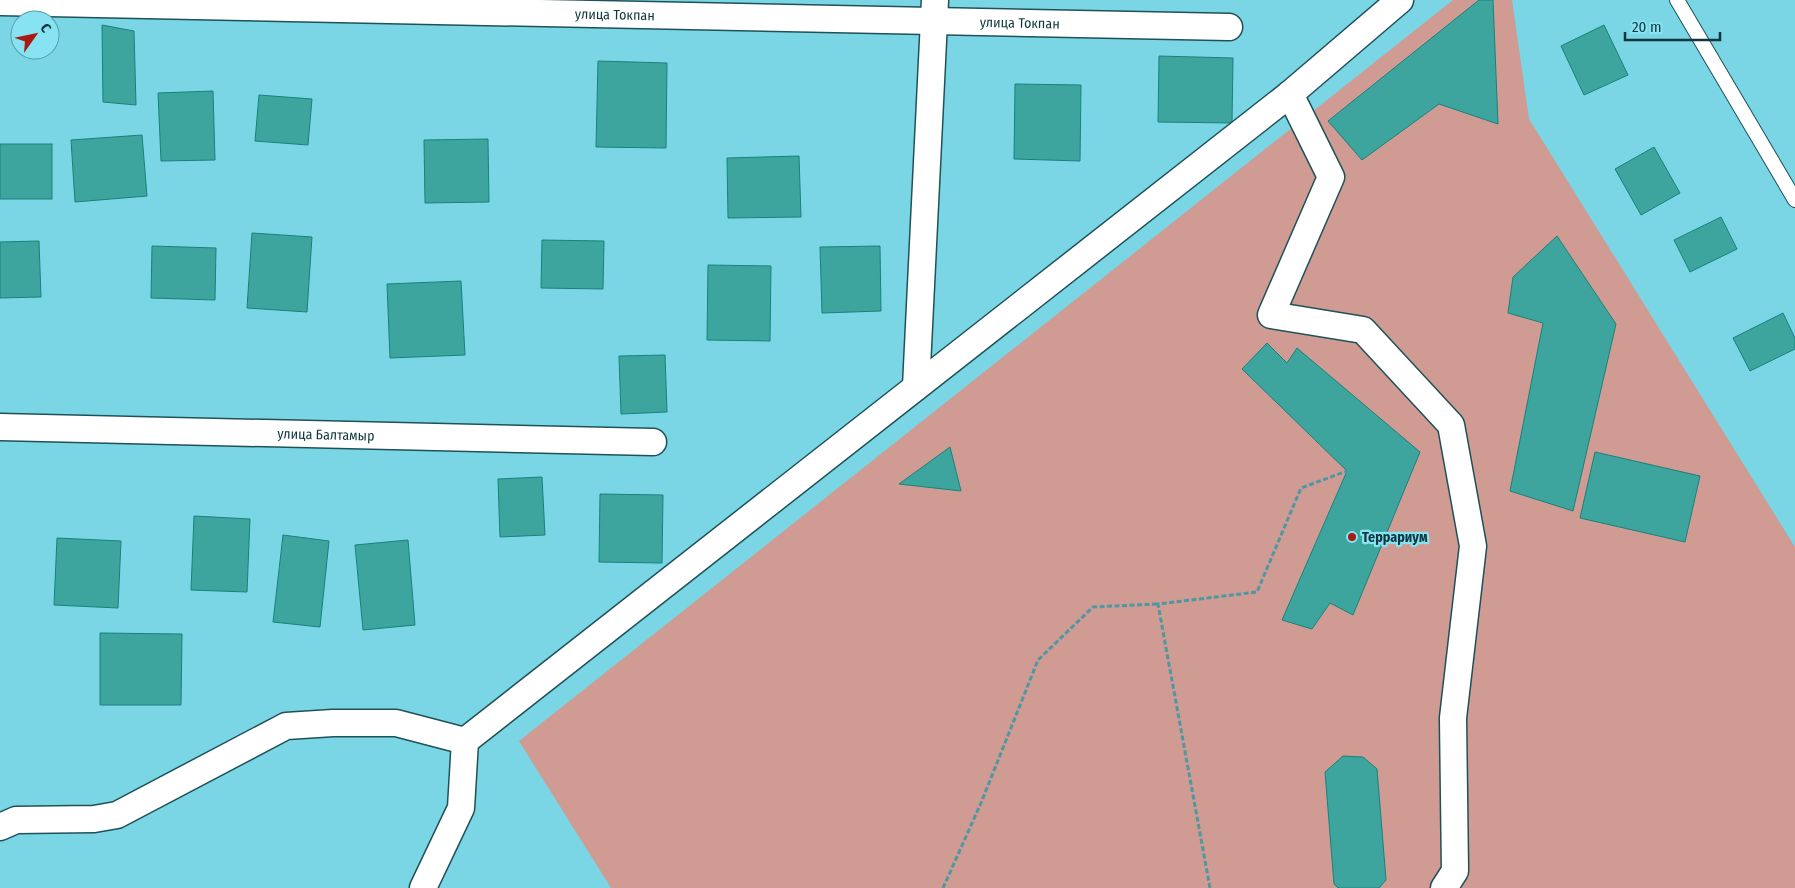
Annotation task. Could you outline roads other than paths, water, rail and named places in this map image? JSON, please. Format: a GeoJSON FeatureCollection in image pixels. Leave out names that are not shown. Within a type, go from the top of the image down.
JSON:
{"type":"FeatureCollection","features":[{"type":"Feature","properties":{"kind":"street"},"geometry":{"type":"LineString","coordinates":[[423,888],[461,808],[465,741],[1290,94],[1400,0]]}},
{"type":"Feature","properties":{"kind":"street","name":"улица Токпан"},"geometry":{"type":"LineString","coordinates":[[0,2],[934,11],[1228,27]]}},
{"type":"Feature","properties":{"kind":"street"},"geometry":{"type":"LineString","coordinates":[[916,387],[934,11]]}},
{"type":"Feature","properties":{"kind":"street"},"geometry":{"type":"LineString","coordinates":[[1290,94],[1331,177],[1271,315],[1363,330],[1451,425],[1473,546],[1453,718],[1455,872],[1444,888]]}},
{"type":"Feature","properties":{"kind":"street","name":"улица Балтамыр"},"geometry":{"type":"LineString","coordinates":[[0,427],[653,442]]}},
{"type":"Feature","properties":{"kind":"street"},"geometry":{"type":"LineString","coordinates":[[0,827],[16,820],[94,819],[117,815],[286,726],[333,723],[396,723],[465,741]]}},
{"type":"Feature","properties":{"kind":"lane"},"geometry":{"type":"LineString","coordinates":[[1677,0],[1795,200]]}},
{"type":"Feature","properties":{"kind":"place","name":"Террариум"},"geometry":{"type":"Point","coordinates":[1352,537]}}]}
